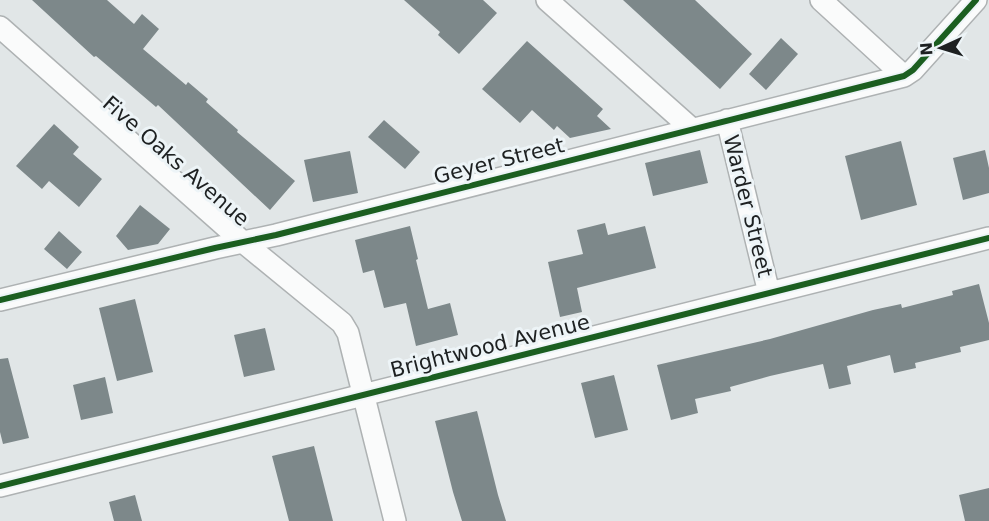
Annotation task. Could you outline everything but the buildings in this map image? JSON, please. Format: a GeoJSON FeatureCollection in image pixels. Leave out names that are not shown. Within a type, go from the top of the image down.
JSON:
{"type":"FeatureCollection","features":[{"type":"Feature","properties":{"kind":"street","name":"Warder Street"},"geometry":{"type":"LineString","coordinates":[[547,0],[692,129]]}},
{"type":"Feature","properties":{"kind":"street"},"geometry":{"type":"LineString","coordinates":[[821,0],[904,76]]}},
{"type":"Feature","properties":{"kind":"street","name":"Geyer Street"},"geometry":{"type":"LineString","coordinates":[[0,300],[276,236],[904,76],[913,70],[976,0]]}},
{"type":"Feature","properties":{"kind":"street","name":"Five Oaks Avenue"},"geometry":{"type":"LineString","coordinates":[[0,27],[243,242],[342,323],[348,333],[395,521]]}},
{"type":"Feature","properties":{"kind":"street","name":"Warder Street"},"geometry":{"type":"LineString","coordinates":[[727,120],[769,293]]}},
{"type":"Feature","properties":{"kind":"street","name":"Brightwood Avenue"},"geometry":{"type":"LineString","coordinates":[[0,486],[989,238]]}},
{"type":"Feature","properties":{"kind":"cycle path"},"geometry":{"type":"LineString","coordinates":[[0,300],[276,235],[904,76],[913,70],[976,0]]}},
{"type":"Feature","properties":{"kind":"cycle path"},"geometry":{"type":"LineString","coordinates":[[0,486],[989,238]]}}]}
